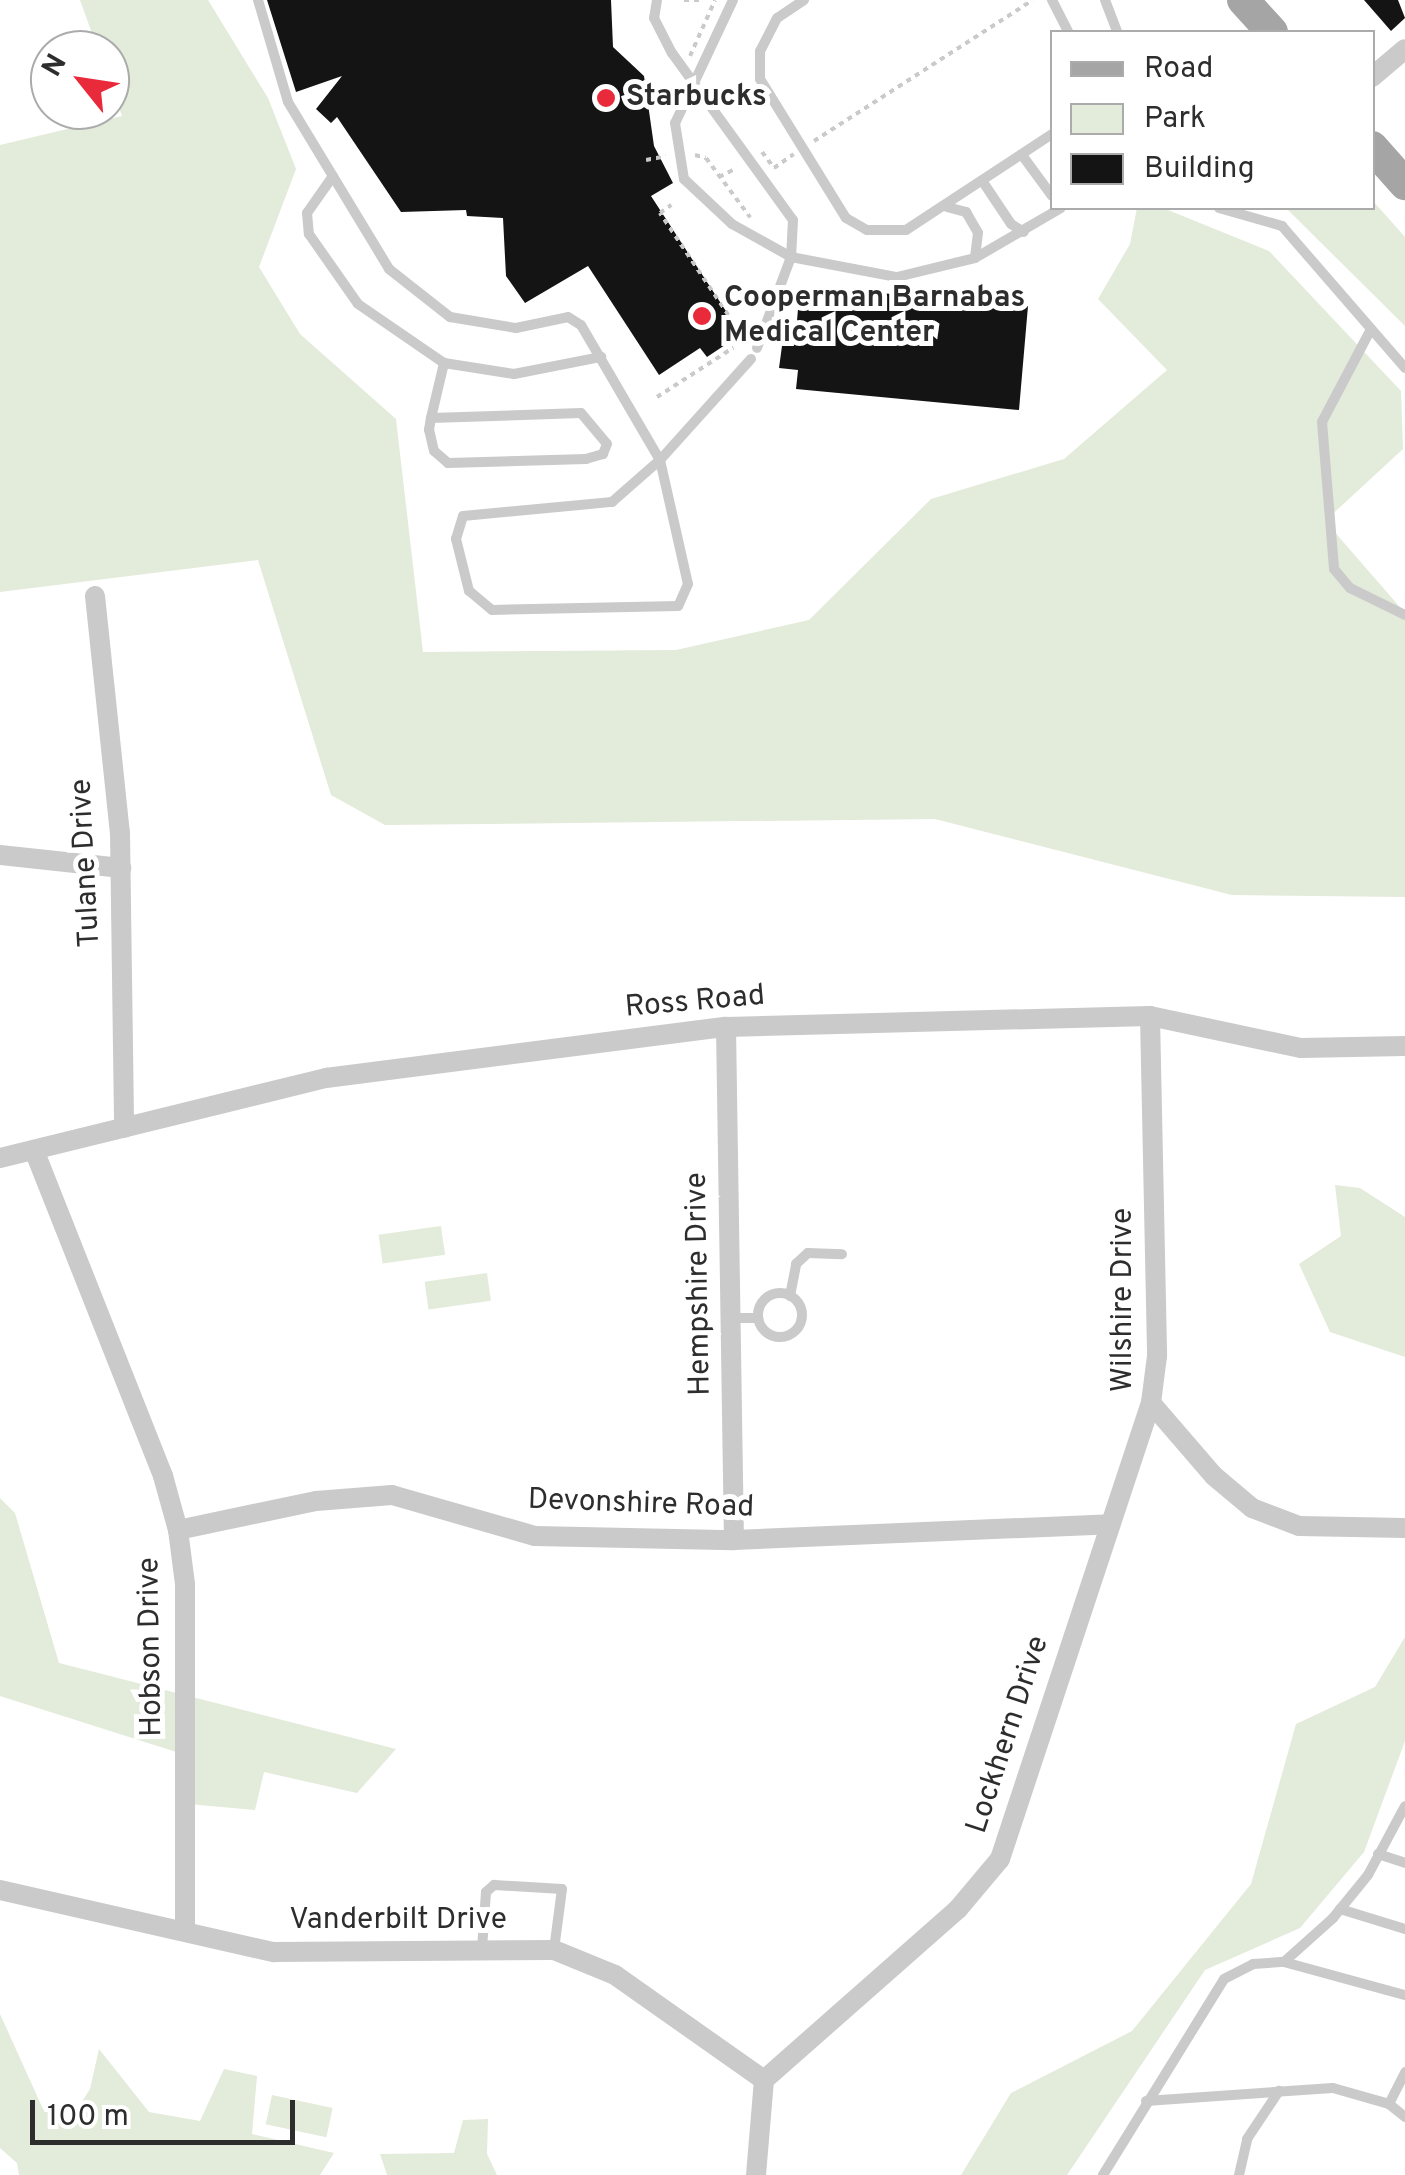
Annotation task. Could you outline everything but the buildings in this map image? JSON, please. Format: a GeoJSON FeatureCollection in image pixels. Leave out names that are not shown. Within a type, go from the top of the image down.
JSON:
{"type":"FeatureCollection","features":[{"type":"Feature","properties":{"kind":"main road"},"geometry":{"type":"LineString","coordinates":[[1243,0],[1270,30]]}},
{"type":"Feature","properties":{"kind":"main road"},"geometry":{"type":"LineString","coordinates":[[1375,150],[1405,184]]}},
{"type":"Feature","properties":{"kind":"street"},"geometry":{"type":"LineString","coordinates":[[1375,74],[1405,49]]}},
{"type":"Feature","properties":{"kind":"street","name":"Tulane Drive"},"geometry":{"type":"LineString","coordinates":[[95,596],[121,868],[124,1128]]}},
{"type":"Feature","properties":{"kind":"street"},"geometry":{"type":"LineString","coordinates":[[0,856],[121,868]]}},
{"type":"Feature","properties":{"kind":"street","name":"Ross Road"},"geometry":{"type":"LineString","coordinates":[[0,1158],[326,1078],[726,1027],[1150,1016],[1302,1048],[1405,1046]]}},
{"type":"Feature","properties":{"kind":"street","name":"Wilshire Drive"},"geometry":{"type":"LineString","coordinates":[[1150,1016],[1157,1356],[1151,1403],[1214,1476],[1252,1508],[1298,1526],[1405,1528]]}},
{"type":"Feature","properties":{"kind":"street","name":"Hempshire Drive"},"geometry":{"type":"LineString","coordinates":[[726,1027],[734,1540]]}},
{"type":"Feature","properties":{"kind":"street","name":"Hobson Drive"},"geometry":{"type":"LineString","coordinates":[[34,1150],[164,1476],[178,1530],[185,1584],[184,1929]]}},
{"type":"Feature","properties":{"kind":"street","name":"Lockhern Drive"},"geometry":{"type":"LineString","coordinates":[[764,2080],[958,1909],[1000,1859],[1151,1403]]}},
{"type":"Feature","properties":{"kind":"street","name":"Devonshire Road"},"geometry":{"type":"LineString","coordinates":[[178,1530],[316,1500],[392,1495],[534,1536],[734,1540],[1111,1524]]}},
{"type":"Feature","properties":{"kind":"street","name":"Vanderbilt Drive"},"geometry":{"type":"LineString","coordinates":[[0,1890],[274,1952],[554,1950],[615,1975],[764,2080]]}},
{"type":"Feature","properties":{"kind":"street"},"geometry":{"type":"LineString","coordinates":[[756,2175],[764,2080]]}},
{"type":"Feature","properties":{"kind":"lane"},"geometry":{"type":"LineString","coordinates":[[258,0],[288,102],[390,268],[420,298],[450,317],[516,328],[568,317],[601,357],[660,460],[688,584],[678,606],[492,610],[469,591],[456,539],[463,516],[612,502],[660,460],[754,353],[791,257],[793,220],[654,18],[656,0]]}},
{"type":"Feature","properties":{"kind":"lane"},"geometry":{"type":"LineString","coordinates":[[733,0],[693,75],[675,123],[676,154],[684,179],[719,212],[791,257],[897,277],[975,258],[1058,210]]}},
{"type":"Feature","properties":{"kind":"lane"},"geometry":{"type":"LineString","coordinates":[[804,0],[777,18],[760,51],[760,80],[846,218],[868,230],[906,230],[947,207],[1050,135]]}},
{"type":"Feature","properties":{"kind":"lane"},"geometry":{"type":"LineString","coordinates":[[1052,0],[1067,30]]}},
{"type":"Feature","properties":{"kind":"lane"},"geometry":{"type":"LineString","coordinates":[[1105,0],[1116,30]]}},
{"type":"Feature","properties":{"kind":"lane"},"geometry":{"type":"LineString","coordinates":[[1022,155],[1050,193]]}},
{"type":"Feature","properties":{"kind":"lane"},"geometry":{"type":"LineString","coordinates":[[333,176],[307,213],[309,234],[358,304],[444,364],[514,374],[601,357]]}},
{"type":"Feature","properties":{"kind":"lane"},"geometry":{"type":"LineString","coordinates":[[982,182],[1011,224],[1024,232]]}},
{"type":"Feature","properties":{"kind":"lane"},"geometry":{"type":"LineString","coordinates":[[947,207],[966,212],[978,234],[975,258]]}},
{"type":"Feature","properties":{"kind":"lane"},"geometry":{"type":"LineString","coordinates":[[1226,210],[1282,226],[1405,368]]}},
{"type":"Feature","properties":{"kind":"lane"},"geometry":{"type":"LineString","coordinates":[[1371,329],[1322,422],[1334,569],[1350,588],[1405,615]]}},
{"type":"Feature","properties":{"kind":"lane"},"geometry":{"type":"LineString","coordinates":[[431,418],[580,413],[607,444],[602,454],[586,459],[448,462],[434,451],[431,418],[444,364]]}},
{"type":"Feature","properties":{"kind":"lane"},"geometry":{"type":"LineString","coordinates":[[758,1318],[770,1334],[790,1335],[802,1312],[790,1296],[796,1264],[808,1253],[842,1254]]}},
{"type":"Feature","properties":{"kind":"lane"},"geometry":{"type":"LineString","coordinates":[[758,1318],[766,1299],[790,1296]]}},
{"type":"Feature","properties":{"kind":"lane"},"geometry":{"type":"LineString","coordinates":[[730,1318],[758,1318]]}},
{"type":"Feature","properties":{"kind":"lane"},"geometry":{"type":"LineString","coordinates":[[1284,1962],[1340,1909],[1405,1806]]}},
{"type":"Feature","properties":{"kind":"lane"},"geometry":{"type":"LineString","coordinates":[[1378,1854],[1405,1862]]}},
{"type":"Feature","properties":{"kind":"lane"},"geometry":{"type":"LineString","coordinates":[[483,1950],[486,1892],[494,1884],[562,1889],[554,1950]]}},
{"type":"Feature","properties":{"kind":"lane"},"geometry":{"type":"LineString","coordinates":[[1340,1909],[1405,1929]]}},
{"type":"Feature","properties":{"kind":"lane"},"geometry":{"type":"LineString","coordinates":[[1103,2175],[1224,1979],[1253,1964],[1284,1962],[1405,1996]]}},
{"type":"Feature","properties":{"kind":"lane"},"geometry":{"type":"LineString","coordinates":[[1390,2104],[1405,2072]]}},
{"type":"Feature","properties":{"kind":"lane"},"geometry":{"type":"LineString","coordinates":[[1146,2102],[1333,2088],[1390,2104],[1405,2117]]}},
{"type":"Feature","properties":{"kind":"lane"},"geometry":{"type":"LineString","coordinates":[[1239,2175],[1247,2139],[1279,2091]]}},
{"type":"Feature","properties":{"kind":"path"},"geometry":{"type":"LineString","coordinates":[[684,0],[704,0]]}},
{"type":"Feature","properties":{"kind":"path"},"geometry":{"type":"LineString","coordinates":[[683,64],[716,0]]}},
{"type":"Feature","properties":{"kind":"path"},"geometry":{"type":"LineString","coordinates":[[719,177],[763,151],[774,168],[1033,0]]}},
{"type":"Feature","properties":{"kind":"path"},"geometry":{"type":"LineString","coordinates":[[646,160],[676,154],[706,158],[752,218]]}},
{"type":"Feature","properties":{"kind":"path"},"geometry":{"type":"LineString","coordinates":[[656,398],[745,340],[660,213],[671,205]]}},
{"type":"Feature","properties":{"kind":"green space"},"geometry":{"type":"Polygon","coordinates":[[[80,0],[208,0],[268,98],[296,169],[259,267],[300,334],[396,419],[423,652],[676,650],[809,620],[931,499],[1064,459],[1167,370],[1098,299],[1130,244],[1137,210],[1168,210],[1269,251],[1401,391],[1403,449],[1325,521],[1405,613],[1405,897],[1232,895],[935,819],[385,825],[331,795],[258,560],[0,592],[0,145],[63,130],[130,130],[130,30],[91,30],[80,0]]]}},
{"type":"Feature","properties":{"kind":"green space"},"geometry":{"type":"Polygon","coordinates":[[[1375,203],[1405,237],[1405,326],[1288,210],[1375,210],[1375,203]]]}},
{"type":"Feature","properties":{"kind":"green space"},"geometry":{"type":"Polygon","coordinates":[[[1335,1185],[1360,1188],[1405,1217],[1405,1357],[1330,1332],[1299,1264],[1341,1236],[1335,1185]]]}},
{"type":"Feature","properties":{"kind":"green space"},"geometry":{"type":"Polygon","coordinates":[[[441,1226],[445,1255],[383,1263],[379,1235],[441,1226]]]}},
{"type":"Feature","properties":{"kind":"green space"},"geometry":{"type":"Polygon","coordinates":[[[487,1273],[491,1301],[429,1309],[425,1282],[487,1273]]]}},
{"type":"Feature","properties":{"kind":"green space"},"geometry":{"type":"Polygon","coordinates":[[[0,1498],[15,1513],[59,1663],[396,1749],[357,1793],[264,1772],[255,1810],[188,1804],[189,1756],[0,1696],[0,1498]]]}},
{"type":"Feature","properties":{"kind":"green space"},"geometry":{"type":"Polygon","coordinates":[[[1405,1637],[1405,1741],[1364,1852],[1300,1928],[1205,1970],[1067,2175],[961,2175],[1011,2093],[1132,2031],[1251,1884],[1296,1724],[1375,1687],[1405,1637]]]}},
{"type":"Feature","properties":{"kind":"green space"},"geometry":{"type":"Polygon","coordinates":[[[0,2014],[43,2109],[67,2125],[90,2089],[99,2049],[149,2112],[200,2121],[224,2069],[257,2076],[252,2134],[334,2153],[320,2175],[19,2175],[17,2163],[0,2148],[0,2014]]]}},
{"type":"Feature","properties":{"kind":"green space"},"geometry":{"type":"Polygon","coordinates":[[[272,2095],[333,2108],[326,2137],[266,2124],[272,2095]]]}},
{"type":"Feature","properties":{"kind":"green space"},"geometry":{"type":"Polygon","coordinates":[[[488,2119],[487,2154],[497,2175],[387,2175],[380,2154],[454,2153],[463,2120],[488,2119]]]}},
{"type":"Feature","properties":{"kind":"place","name":"Starbucks"},"geometry":{"type":"Point","coordinates":[606,98]}},
{"type":"Feature","properties":{"kind":"place","name":"Cooperman Barnabas Medical Center"},"geometry":{"type":"Point","coordinates":[702,316]}}]}
